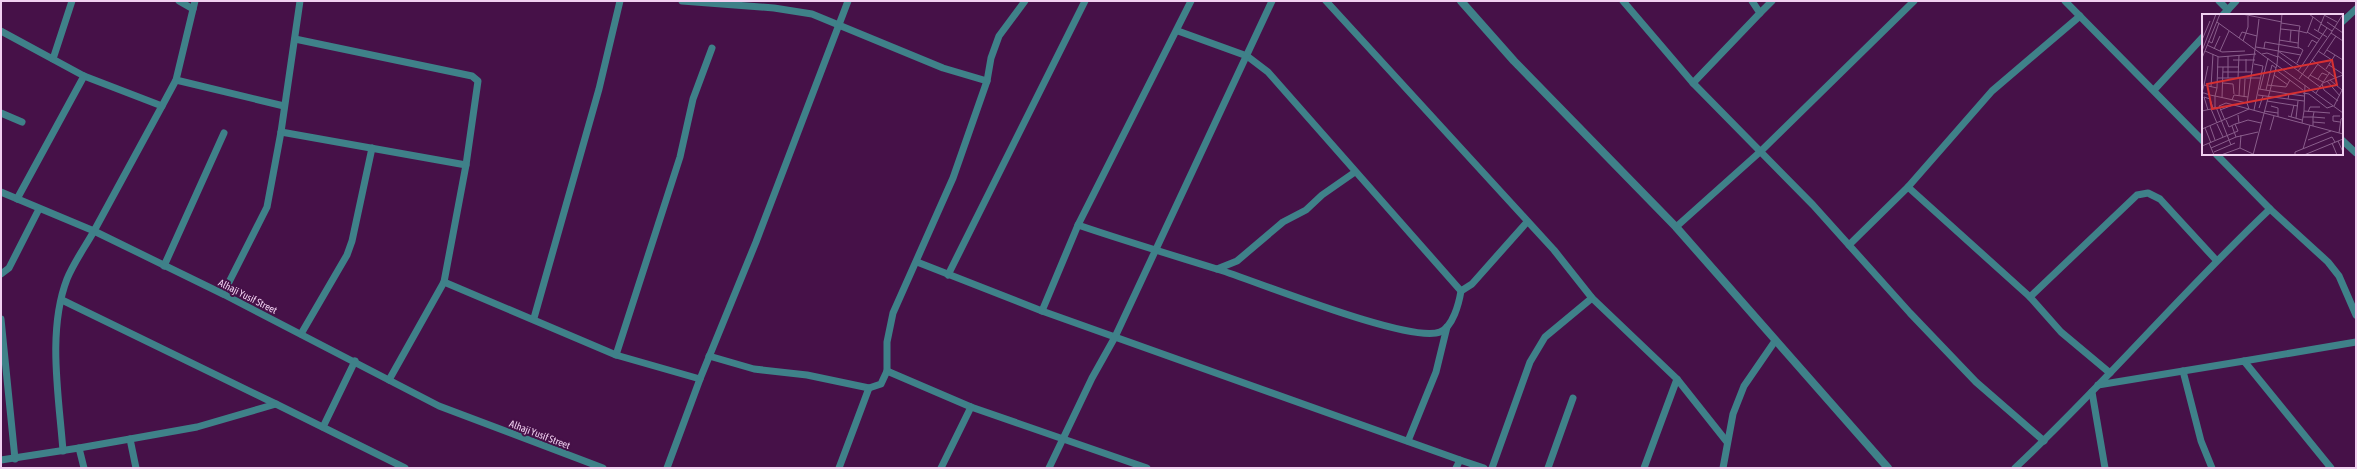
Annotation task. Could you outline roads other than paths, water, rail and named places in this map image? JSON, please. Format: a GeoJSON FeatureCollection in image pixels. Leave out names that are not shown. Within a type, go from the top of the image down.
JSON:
{"type":"FeatureCollection","features":[{"type":"Feature","properties":{"kind":"street"},"geometry":{"type":"LineString","coordinates":[[53,59],[72,1]]}},
{"type":"Feature","properties":{"kind":"street"},"geometry":{"type":"LineString","coordinates":[[179,1],[193,9]]}},
{"type":"Feature","properties":{"kind":"street"},"geometry":{"type":"LineString","coordinates":[[64,451],[56,357],[56,338],[62,300],[73,267],[176,80],[195,1]]}},
{"type":"Feature","properties":{"kind":"street"},"geometry":{"type":"LineString","coordinates":[[224,294],[267,207],[281,132],[300,1]]}},
{"type":"Feature","properties":{"kind":"street"},"geometry":{"type":"LineString","coordinates":[[534,318],[599,89],[620,1]]}},
{"type":"Feature","properties":{"kind":"street"},"geometry":{"type":"LineString","coordinates":[[682,1],[794,10],[812,14],[944,68],[987,81]]}},
{"type":"Feature","properties":{"kind":"street"},"geometry":{"type":"LineString","coordinates":[[667,468],[700,379],[759,234],[848,1]]}},
{"type":"Feature","properties":{"kind":"street"},"geometry":{"type":"LineString","coordinates":[[709,356],[754,369],[807,375],[869,388],[881,384],[887,371],[889,326],[953,178],[987,81],[991,58],[999,36],[1025,1]]}},
{"type":"Feature","properties":{"kind":"street"},"geometry":{"type":"LineString","coordinates":[[948,275],[1085,1]]}},
{"type":"Feature","properties":{"kind":"street"},"geometry":{"type":"LineString","coordinates":[[1042,311],[1078,225],[1178,31],[1191,1]]}},
{"type":"Feature","properties":{"kind":"street"},"geometry":{"type":"LineString","coordinates":[[1049,468],[1115,337],[1272,1]]}},
{"type":"Feature","properties":{"kind":"street"},"geometry":{"type":"LineString","coordinates":[[1326,1],[1526,222],[1554,250],[1592,298],[1677,379],[1727,442]]}},
{"type":"Feature","properties":{"kind":"street"},"geometry":{"type":"LineString","coordinates":[[1461,1],[1514,61],[1676,227],[1888,468]]}},
{"type":"Feature","properties":{"kind":"street"},"geometry":{"type":"LineString","coordinates":[[1622,1],[1693,83],[1761,151],[1910,313],[1976,382],[2044,441]]}},
{"type":"Feature","properties":{"kind":"street"},"geometry":{"type":"LineString","coordinates":[[1752,1],[1760,13]]}},
{"type":"Feature","properties":{"kind":"street"},"geometry":{"type":"LineString","coordinates":[[1693,83],[1772,1]]}},
{"type":"Feature","properties":{"kind":"street"},"geometry":{"type":"LineString","coordinates":[[1676,227],[1761,151],[1914,1]]}},
{"type":"Feature","properties":{"kind":"street"},"geometry":{"type":"LineString","coordinates":[[2065,1],[2202,140]]}},
{"type":"Feature","properties":{"kind":"street"},"geometry":{"type":"LineString","coordinates":[[2220,1],[2226,13],[2236,1]]}},
{"type":"Feature","properties":{"kind":"street"},"geometry":{"type":"LineString","coordinates":[[2343,21],[2356,9]]}},
{"type":"Feature","properties":{"kind":"street"},"geometry":{"type":"LineString","coordinates":[[1849,245],[1908,187],[1992,91],[2080,16]]}},
{"type":"Feature","properties":{"kind":"street"},"geometry":{"type":"LineString","coordinates":[[1178,31],[1247,56],[1268,72],[1310,117],[1355,172],[1461,291],[1460,301],[1448,327],[1436,372],[1408,441]]}},
{"type":"Feature","properties":{"kind":"street"},"geometry":{"type":"LineString","coordinates":[[2,33],[84,76],[162,106]]}},
{"type":"Feature","properties":{"kind":"street"},"geometry":{"type":"LineString","coordinates":[[2154,90],[2202,38]]}},
{"type":"Feature","properties":{"kind":"street"},"geometry":{"type":"LineString","coordinates":[[295,39],[476,78],[479,85],[444,282],[389,380]]}},
{"type":"Feature","properties":{"kind":"street"},"geometry":{"type":"LineString","coordinates":[[616,354],[680,157],[693,99],[712,48]]}},
{"type":"Feature","properties":{"kind":"street"},"geometry":{"type":"LineString","coordinates":[[17,199],[84,76]]}},
{"type":"Feature","properties":{"kind":"street"},"geometry":{"type":"LineString","coordinates":[[176,80],[284,106]]}},
{"type":"Feature","properties":{"kind":"street"},"geometry":{"type":"LineString","coordinates":[[1,113],[22,122]]}},
{"type":"Feature","properties":{"kind":"street"},"geometry":{"type":"LineString","coordinates":[[164,266],[224,132]]}},
{"type":"Feature","properties":{"kind":"street"},"geometry":{"type":"LineString","coordinates":[[281,132],[466,165]]}},
{"type":"Feature","properties":{"kind":"street"},"geometry":{"type":"LineString","coordinates":[[2343,141],[2356,153]]}},
{"type":"Feature","properties":{"kind":"street"},"geometry":{"type":"LineString","coordinates":[[301,334],[347,255],[352,241],[372,148]]}},
{"type":"Feature","properties":{"kind":"street"},"geometry":{"type":"LineString","coordinates":[[2217,155],[2270,209],[2328,262],[2339,276],[2356,315]]}},
{"type":"Feature","properties":{"kind":"street"},"geometry":{"type":"LineString","coordinates":[[1217,269],[1237,261],[1283,222],[1306,210],[1327,191],[1355,172]]}},
{"type":"Feature","properties":{"kind":"street"},"geometry":{"type":"LineString","coordinates":[[1908,187],[2030,297],[2061,332],[2110,373]]}},
{"type":"Feature","properties":{"kind":"street","name":"Alhaji Yusif Street"},"geometry":{"type":"LineString","coordinates":[[1,192],[94,231],[224,294],[439,406],[603,468]]}},
{"type":"Feature","properties":{"kind":"street"},"geometry":{"type":"LineString","coordinates":[[2030,297],[2137,195],[2148,193],[2160,199],[2216,260]]}},
{"type":"Feature","properties":{"kind":"street"},"geometry":{"type":"LineString","coordinates":[[1,274],[9,268],[39,209]]}},
{"type":"Feature","properties":{"kind":"street"},"geometry":{"type":"LineString","coordinates":[[2015,468],[2092,392],[2216,260],[2270,209]]}},
{"type":"Feature","properties":{"kind":"street"},"geometry":{"type":"LineString","coordinates":[[1461,291],[1472,284],[1526,222]]}},
{"type":"Feature","properties":{"kind":"street"},"geometry":{"type":"LineString","coordinates":[[1078,225],[1155,251],[1217,269],[1382,326],[1414,334],[1441,332],[1448,327]]}},
{"type":"Feature","properties":{"kind":"street"},"geometry":{"type":"LineString","coordinates":[[917,262],[1042,311],[1484,468]]}},
{"type":"Feature","properties":{"kind":"street"},"geometry":{"type":"LineString","coordinates":[[444,282],[534,318],[616,354],[700,379]]}},
{"type":"Feature","properties":{"kind":"street"},"geometry":{"type":"LineString","coordinates":[[1492,468],[1530,362],[1545,336],[1592,298]]}},
{"type":"Feature","properties":{"kind":"street"},"geometry":{"type":"LineString","coordinates":[[62,300],[405,468]]}},
{"type":"Feature","properties":{"kind":"street"},"geometry":{"type":"LineString","coordinates":[[1,319],[15,459]]}},
{"type":"Feature","properties":{"kind":"street"},"geometry":{"type":"LineString","coordinates":[[1723,468],[1733,414],[1744,386],[1776,341]]}},
{"type":"Feature","properties":{"kind":"street"},"geometry":{"type":"LineString","coordinates":[[2098,385],[2356,342]]}},
{"type":"Feature","properties":{"kind":"street"},"geometry":{"type":"LineString","coordinates":[[323,427],[355,361]]}},
{"type":"Feature","properties":{"kind":"street"},"geometry":{"type":"LineString","coordinates":[[2244,361],[2331,468]]}},
{"type":"Feature","properties":{"kind":"street"},"geometry":{"type":"LineString","coordinates":[[887,371],[971,407],[1147,468]]}},
{"type":"Feature","properties":{"kind":"street"},"geometry":{"type":"LineString","coordinates":[[2183,371],[2201,441],[2212,468]]}},
{"type":"Feature","properties":{"kind":"street"},"geometry":{"type":"LineString","coordinates":[[1644,468],[1677,379]]}},
{"type":"Feature","properties":{"kind":"street"},"geometry":{"type":"LineString","coordinates":[[839,468],[869,388]]}},
{"type":"Feature","properties":{"kind":"street"},"geometry":{"type":"LineString","coordinates":[[2092,392],[2105,468]]}},
{"type":"Feature","properties":{"kind":"street"},"geometry":{"type":"LineString","coordinates":[[1548,468],[1573,398]]}},
{"type":"Feature","properties":{"kind":"street"},"geometry":{"type":"LineString","coordinates":[[1,460],[64,451],[197,428],[276,404]]}},
{"type":"Feature","properties":{"kind":"street"},"geometry":{"type":"LineString","coordinates":[[941,468],[971,407]]}},
{"type":"Feature","properties":{"kind":"street"},"geometry":{"type":"LineString","coordinates":[[130,439],[136,468]]}},
{"type":"Feature","properties":{"kind":"street"},"geometry":{"type":"LineString","coordinates":[[79,448],[84,468]]}},
{"type":"Feature","properties":{"kind":"street"},"geometry":{"type":"LineString","coordinates":[[1456,468],[1460,460]]}}]}
